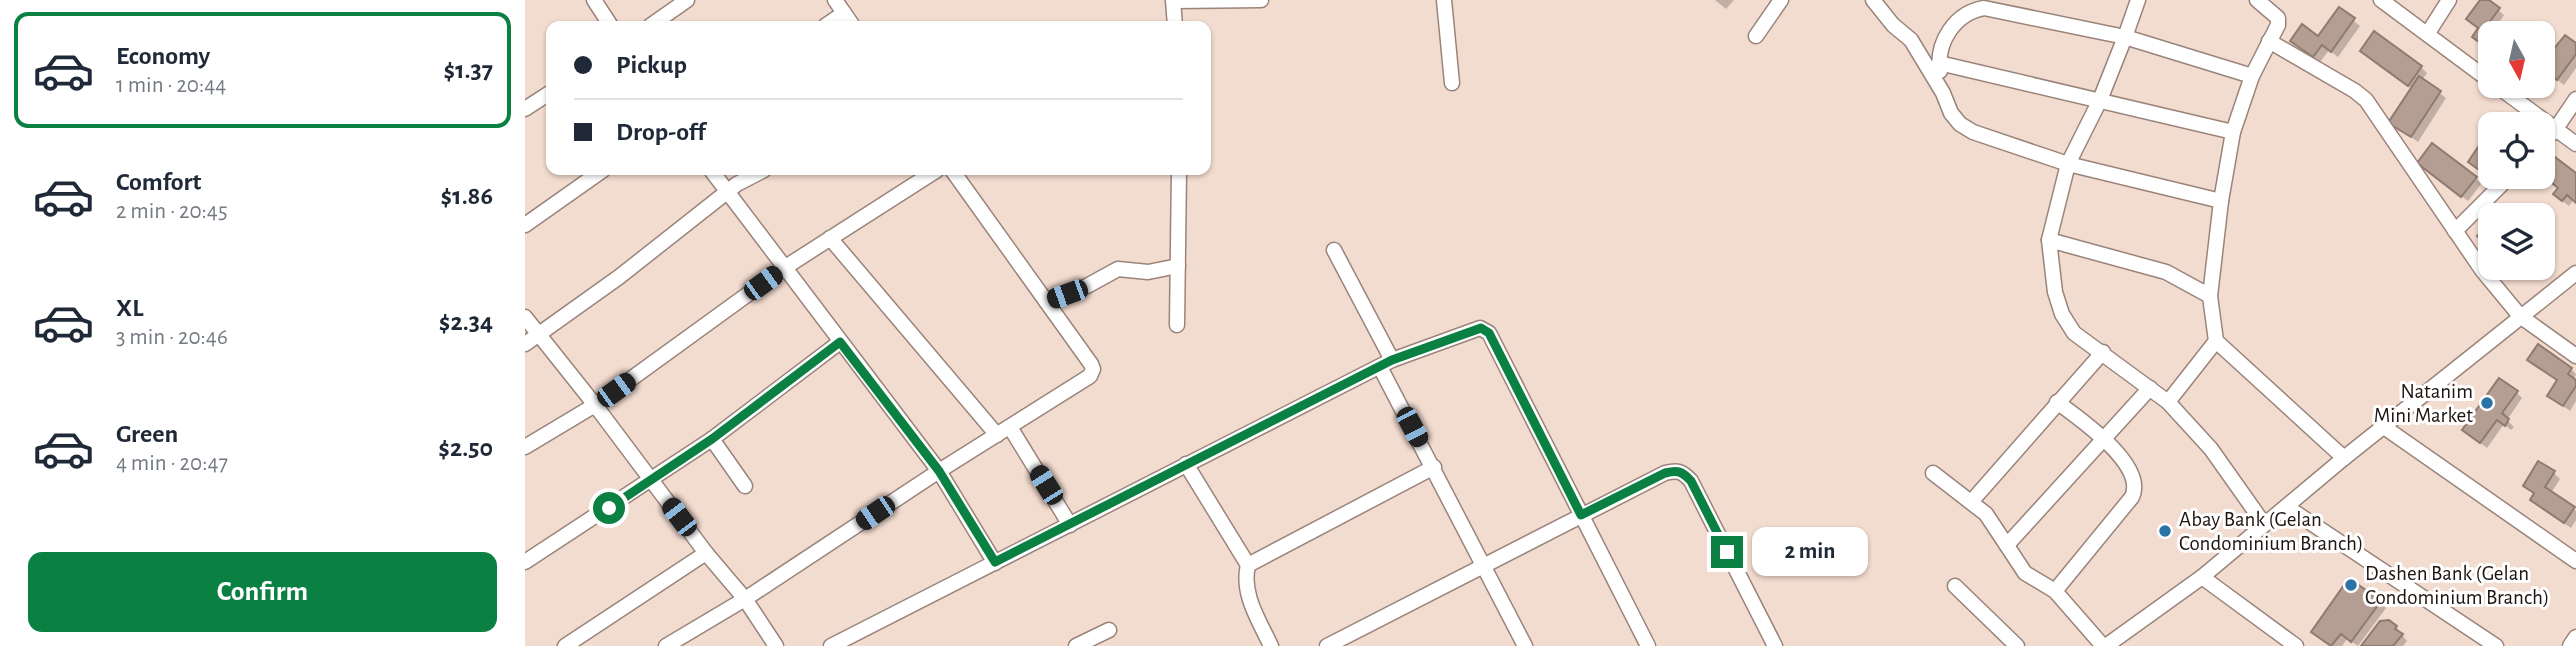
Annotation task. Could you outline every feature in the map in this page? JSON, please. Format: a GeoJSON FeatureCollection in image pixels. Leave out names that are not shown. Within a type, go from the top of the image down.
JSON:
{"type":"FeatureCollection","features":[{"type":"Feature","properties":{"kind":"street"},"geometry":{"type":"LineString","coordinates":[[594,0],[608,21]]}},
{"type":"Feature","properties":{"kind":"street"},"geometry":{"type":"LineString","coordinates":[[657,21],[687,0]]}},
{"type":"Feature","properties":{"kind":"street"},"geometry":{"type":"LineString","coordinates":[[835,0],[850,21]]}},
{"type":"Feature","properties":{"kind":"street"},"geometry":{"type":"LineString","coordinates":[[1175,21],[1173,1],[1261,0]]}},
{"type":"Feature","properties":{"kind":"street"},"geometry":{"type":"LineString","coordinates":[[1444,0],[1452,83]]}},
{"type":"Feature","properties":{"kind":"street"},"geometry":{"type":"LineString","coordinates":[[1756,36],[1781,0]]}},
{"type":"Feature","properties":{"kind":"street"},"geometry":{"type":"LineString","coordinates":[[1873,0],[1893,25],[1911,40],[1943,93],[1951,113],[1960,124],[1973,132],[2068,164],[2221,201]]}},
{"type":"Feature","properties":{"kind":"street"},"geometry":{"type":"LineString","coordinates":[[2138,0],[2100,100],[2068,164],[2049,240],[2056,292],[2062,314],[2074,333],[2168,402],[2211,449],[2264,524]]}},
{"type":"Feature","properties":{"kind":"street"},"geometry":{"type":"LineString","coordinates":[[2257,0],[2278,18],[2278,25],[2252,76],[2233,132],[2221,201],[2210,296],[2216,341],[2344,458]]}},
{"type":"Feature","properties":{"kind":"street"},"geometry":{"type":"LineString","coordinates":[[2381,0],[2478,72]]}},
{"type":"Feature","properties":{"kind":"street"},"geometry":{"type":"LineString","coordinates":[[2428,33],[2449,0]]}},
{"type":"Feature","properties":{"kind":"street"},"geometry":{"type":"LineString","coordinates":[[1943,93],[1939,63],[1944,40],[1957,21],[1969,11],[1984,8],[2125,37],[2252,76]]}},
{"type":"Feature","properties":{"kind":"street"},"geometry":{"type":"LineString","coordinates":[[832,21],[844,13]]}},
{"type":"Feature","properties":{"kind":"street"},"geometry":{"type":"LineString","coordinates":[[2269,41],[2366,100],[2482,270],[2520,316],[2576,356]]}},
{"type":"Feature","properties":{"kind":"street"},"geometry":{"type":"LineString","coordinates":[[1939,63],[2233,132]]}},
{"type":"Feature","properties":{"kind":"street"},"geometry":{"type":"LineString","coordinates":[[525,109],[546,95]]}},
{"type":"Feature","properties":{"kind":"street"},"geometry":{"type":"LineString","coordinates":[[2513,98],[2531,112]]}},
{"type":"Feature","properties":{"kind":"street"},"geometry":{"type":"LineString","coordinates":[[2576,99],[2555,130],[2576,144]]}},
{"type":"Feature","properties":{"kind":"street"},"geometry":{"type":"LineString","coordinates":[[525,225],[596,175]]}},
{"type":"Feature","properties":{"kind":"street"},"geometry":{"type":"LineString","coordinates":[[714,175],[939,471],[995,562]]}},
{"type":"Feature","properties":{"kind":"street"},"geometry":{"type":"LineString","coordinates":[[525,344],[753,175]]}},
{"type":"Feature","properties":{"kind":"street"},"geometry":{"type":"LineString","coordinates":[[525,447],[567,419],[595,405],[784,268],[929,175]]}},
{"type":"Feature","properties":{"kind":"street"},"geometry":{"type":"LineString","coordinates":[[666,646],[745,599],[939,471],[1090,376],[1093,369],[1091,364],[955,175]]}},
{"type":"Feature","properties":{"kind":"street"},"geometry":{"type":"LineString","coordinates":[[1177,325],[1179,175]]}},
{"type":"Feature","properties":{"kind":"street"},"geometry":{"type":"LineString","coordinates":[[2455,231],[2497,189]]}},
{"type":"Feature","properties":{"kind":"street"},"geometry":{"type":"LineString","coordinates":[[830,238],[997,435]]}},
{"type":"Feature","properties":{"kind":"street"},"geometry":{"type":"LineString","coordinates":[[2049,240],[2165,272],[2210,296]]}},
{"type":"Feature","properties":{"kind":"street"},"geometry":{"type":"LineString","coordinates":[[1334,250],[1434,467],[1525,646]]}},
{"type":"Feature","properties":{"kind":"street"},"geometry":{"type":"LineString","coordinates":[[1046,302],[1087,286],[1118,269],[1148,271],[1178,266]]}},
{"type":"Feature","properties":{"kind":"street"},"geometry":{"type":"LineString","coordinates":[[1933,473],[1992,520],[2025,573],[2055,591],[2105,646],[2202,577],[2344,458],[2576,272]]}},
{"type":"Feature","properties":{"kind":"street"},"geometry":{"type":"LineString","coordinates":[[525,317],[706,553],[745,599],[776,646]]}},
{"type":"Feature","properties":{"kind":"street"},"geometry":{"type":"LineString","coordinates":[[831,646],[1386,364],[1469,330],[1481,328],[1489,333],[1648,646]]}},
{"type":"Feature","properties":{"kind":"street"},"geometry":{"type":"LineString","coordinates":[[2168,402],[2216,341]]}},
{"type":"Feature","properties":{"kind":"street"},"geometry":{"type":"LineString","coordinates":[[525,562],[652,481],[840,342]]}},
{"type":"Feature","properties":{"kind":"street"},"geometry":{"type":"LineString","coordinates":[[1971,502],[2102,352]]}},
{"type":"Feature","properties":{"kind":"street"},"geometry":{"type":"LineString","coordinates":[[2007,545],[2150,388]]}},
{"type":"Feature","properties":{"kind":"street"},"geometry":{"type":"LineString","coordinates":[[2055,591],[2132,497],[2136,488],[2135,480],[2105,437],[2057,401]]}},
{"type":"Feature","properties":{"kind":"street"},"geometry":{"type":"LineString","coordinates":[[1010,427],[1070,525]]}},
{"type":"Feature","properties":{"kind":"street"},"geometry":{"type":"LineString","coordinates":[[2384,427],[2576,561]]}},
{"type":"Feature","properties":{"kind":"street"},"geometry":{"type":"LineString","coordinates":[[712,439],[745,486]]}},
{"type":"Feature","properties":{"kind":"street"},"geometry":{"type":"LineString","coordinates":[[1185,464],[1248,565],[1246,592],[1271,646]]}},
{"type":"Feature","properties":{"kind":"street"},"geometry":{"type":"LineString","coordinates":[[1248,565],[1434,467]]}},
{"type":"Feature","properties":{"kind":"street"},"geometry":{"type":"LineString","coordinates":[[1327,646],[1485,567],[1581,515],[1665,473],[1677,470],[1691,481],[1775,646]]}},
{"type":"Feature","properties":{"kind":"street"},"geometry":{"type":"LineString","coordinates":[[2287,507],[2496,646]]}},
{"type":"Feature","properties":{"kind":"street"},"geometry":{"type":"LineString","coordinates":[[565,646],[706,553]]}},
{"type":"Feature","properties":{"kind":"street"},"geometry":{"type":"LineString","coordinates":[[2202,577],[2296,646]]}},
{"type":"Feature","properties":{"kind":"street"},"geometry":{"type":"LineString","coordinates":[[1955,586],[2017,646]]}},
{"type":"Feature","properties":{"kind":"street"},"geometry":{"type":"LineString","coordinates":[[1076,646],[1109,630]]}},
{"type":"Feature","properties":{"kind":"street"},"geometry":{"type":"LineString","coordinates":[[2570,646],[2576,637]]}},
{"type":"Feature","properties":{"kind":"building"},"geometry":{"type":"Polygon","coordinates":[[[2480,0],[2489,0],[2500,8],[2490,21],[2478,21],[2478,28],[2466,19],[2480,0]]]}},
{"type":"Feature","properties":{"kind":"building"},"geometry":{"type":"Polygon","coordinates":[[[2339,7],[2355,18],[2331,52],[2322,45],[2313,57],[2290,41],[2302,24],[2318,36],[2339,7]]]}},
{"type":"Feature","properties":{"kind":"building"},"geometry":{"type":"Polygon","coordinates":[[[2478,28],[2478,41],[2472,37],[2478,28]]]}},
{"type":"Feature","properties":{"kind":"building"},"geometry":{"type":"Polygon","coordinates":[[[2374,31],[2422,66],[2408,86],[2360,51],[2374,31]]]}},
{"type":"Feature","properties":{"kind":"building"},"geometry":{"type":"Polygon","coordinates":[[[2565,35],[2576,43],[2576,54],[2557,80],[2555,78],[2555,47],[2565,35]]]}},
{"type":"Feature","properties":{"kind":"building"},"geometry":{"type":"Polygon","coordinates":[[[2419,76],[2441,91],[2411,137],[2388,123],[2419,76]]]}},
{"type":"Feature","properties":{"kind":"building"},"geometry":{"type":"Polygon","coordinates":[[[2432,143],[2477,177],[2461,197],[2417,163],[2432,143]]]}},
{"type":"Feature","properties":{"kind":"building"},"geometry":{"type":"Polygon","coordinates":[[[2478,147],[2478,169],[2468,162],[2478,147]]]}},
{"type":"Feature","properties":{"kind":"building"},"geometry":{"type":"Polygon","coordinates":[[[2555,157],[2576,173],[2576,203],[2567,195],[2562,201],[2553,194],[2558,188],[2555,186],[2555,157]]]}},
{"type":"Feature","properties":{"kind":"building"},"geometry":{"type":"Polygon","coordinates":[[[2538,344],[2572,368],[2568,374],[2576,380],[2576,386],[2563,406],[2547,396],[2557,380],[2527,360],[2538,344]]]}},
{"type":"Feature","properties":{"kind":"building"},"geometry":{"type":"Polygon","coordinates":[[[2499,378],[2518,391],[2502,413],[2509,419],[2505,426],[2497,420],[2480,443],[2462,430],[2499,378]]]}},
{"type":"Feature","properties":{"kind":"building"},"geometry":{"type":"Polygon","coordinates":[[[2538,461],[2555,471],[2545,487],[2575,507],[2564,523],[2530,500],[2534,493],[2523,486],[2538,461]]]}},
{"type":"Feature","properties":{"kind":"building"},"geometry":{"type":"Polygon","coordinates":[[[2349,578],[2381,601],[2351,642],[2341,634],[2331,646],[2311,632],[2349,578]]]}},
{"type":"Feature","properties":{"kind":"building"},"geometry":{"type":"Polygon","coordinates":[[[2389,620],[2397,626],[2395,629],[2403,634],[2393,646],[2361,646],[2380,621],[2389,620]]]}},
{"type":"Feature","properties":{"kind":"place","name":"Natanim Mini Market"},"geometry":{"type":"Point","coordinates":[2487,403]}},
{"type":"Feature","properties":{"kind":"place","name":"Abay Bank (Gelan Condominium Branch)"},"geometry":{"type":"Point","coordinates":[2165,531]}},
{"type":"Feature","properties":{"kind":"place","name":"Dashen Bank (Gelan Condominium Branch)"},"geometry":{"type":"Point","coordinates":[2351,585]}},
{"type":"Feature","properties":{"kind":"route"},"geometry":{"type":"LineString","coordinates":[[609,508],[712,439],[840,342],[939,471],[995,562],[1392,360],[1469,330],[1481,328],[1489,333],[1581,515],[1665,473],[1677,470],[1691,481],[1727,552]]}}]}
